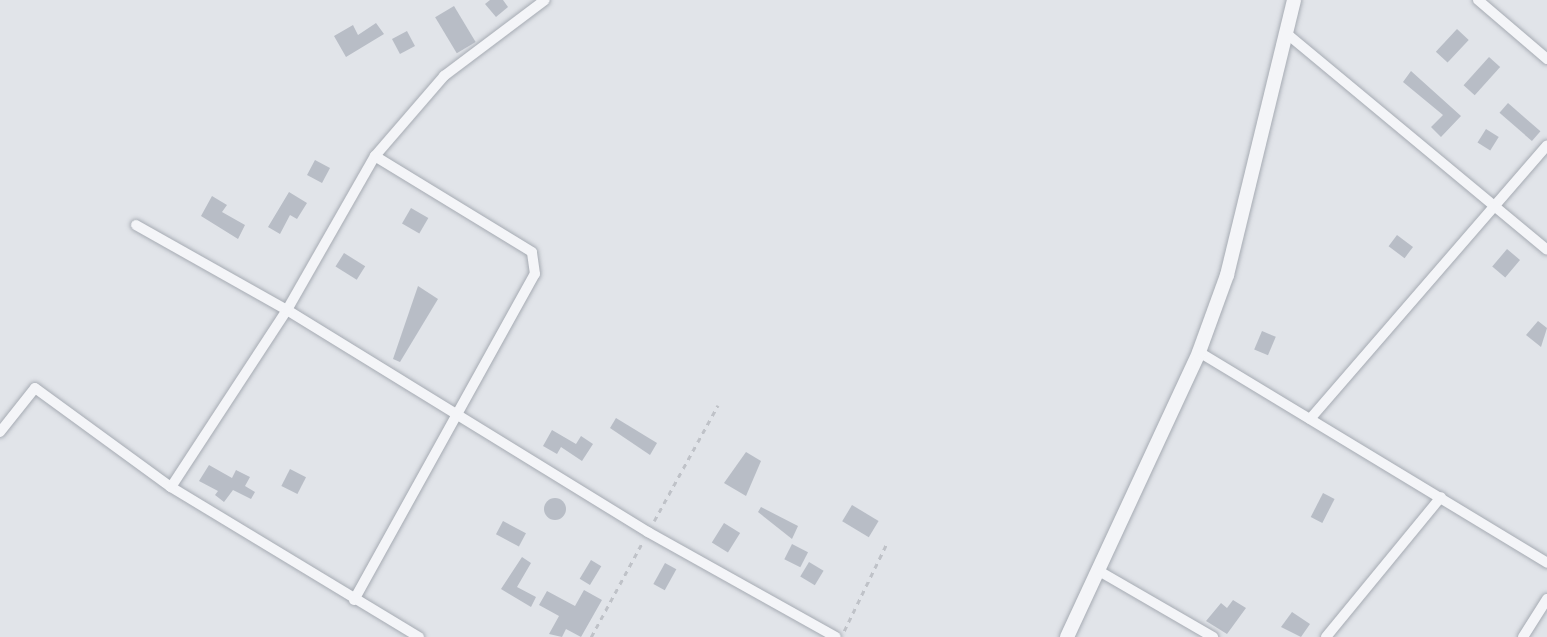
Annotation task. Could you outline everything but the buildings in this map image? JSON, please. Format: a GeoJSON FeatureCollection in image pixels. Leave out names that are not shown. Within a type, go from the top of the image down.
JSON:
{"type":"FeatureCollection","features":[{"type":"Feature","properties":{"kind":"street"},"geometry":{"type":"LineString","coordinates":[[171,487],[288,310],[375,156],[444,76],[528,5],[545,0]]}},
{"type":"Feature","properties":{"kind":"street"},"geometry":{"type":"LineString","coordinates":[[1067,637],[1199,352],[1227,275],[1294,0]]}},
{"type":"Feature","properties":{"kind":"street"},"geometry":{"type":"LineString","coordinates":[[1478,0],[1547,59]]}},
{"type":"Feature","properties":{"kind":"street"},"geometry":{"type":"LineString","coordinates":[[1286,33],[1495,204],[1547,250]]}},
{"type":"Feature","properties":{"kind":"street"},"geometry":{"type":"LineString","coordinates":[[1310,419],[1547,145]]}},
{"type":"Feature","properties":{"kind":"street"},"geometry":{"type":"LineString","coordinates":[[355,600],[535,274],[532,252],[375,156]]}},
{"type":"Feature","properties":{"kind":"street"},"geometry":{"type":"LineString","coordinates":[[136,225],[288,310],[456,416],[838,637]]}},
{"type":"Feature","properties":{"kind":"street"},"geometry":{"type":"LineString","coordinates":[[1199,352],[1547,563]]}},
{"type":"Feature","properties":{"kind":"street"},"geometry":{"type":"LineString","coordinates":[[0,432],[35,388],[171,487],[419,637]]}},
{"type":"Feature","properties":{"kind":"street"},"geometry":{"type":"LineString","coordinates":[[1326,637],[1441,497]]}},
{"type":"Feature","properties":{"kind":"street"},"geometry":{"type":"LineString","coordinates":[[1099,571],[1213,637]]}},
{"type":"Feature","properties":{"kind":"street"},"geometry":{"type":"LineString","coordinates":[[1523,637],[1547,599]]}},
{"type":"Feature","properties":{"kind":"path"},"geometry":{"type":"LineString","coordinates":[[838,637],[887,543]]}}]}
